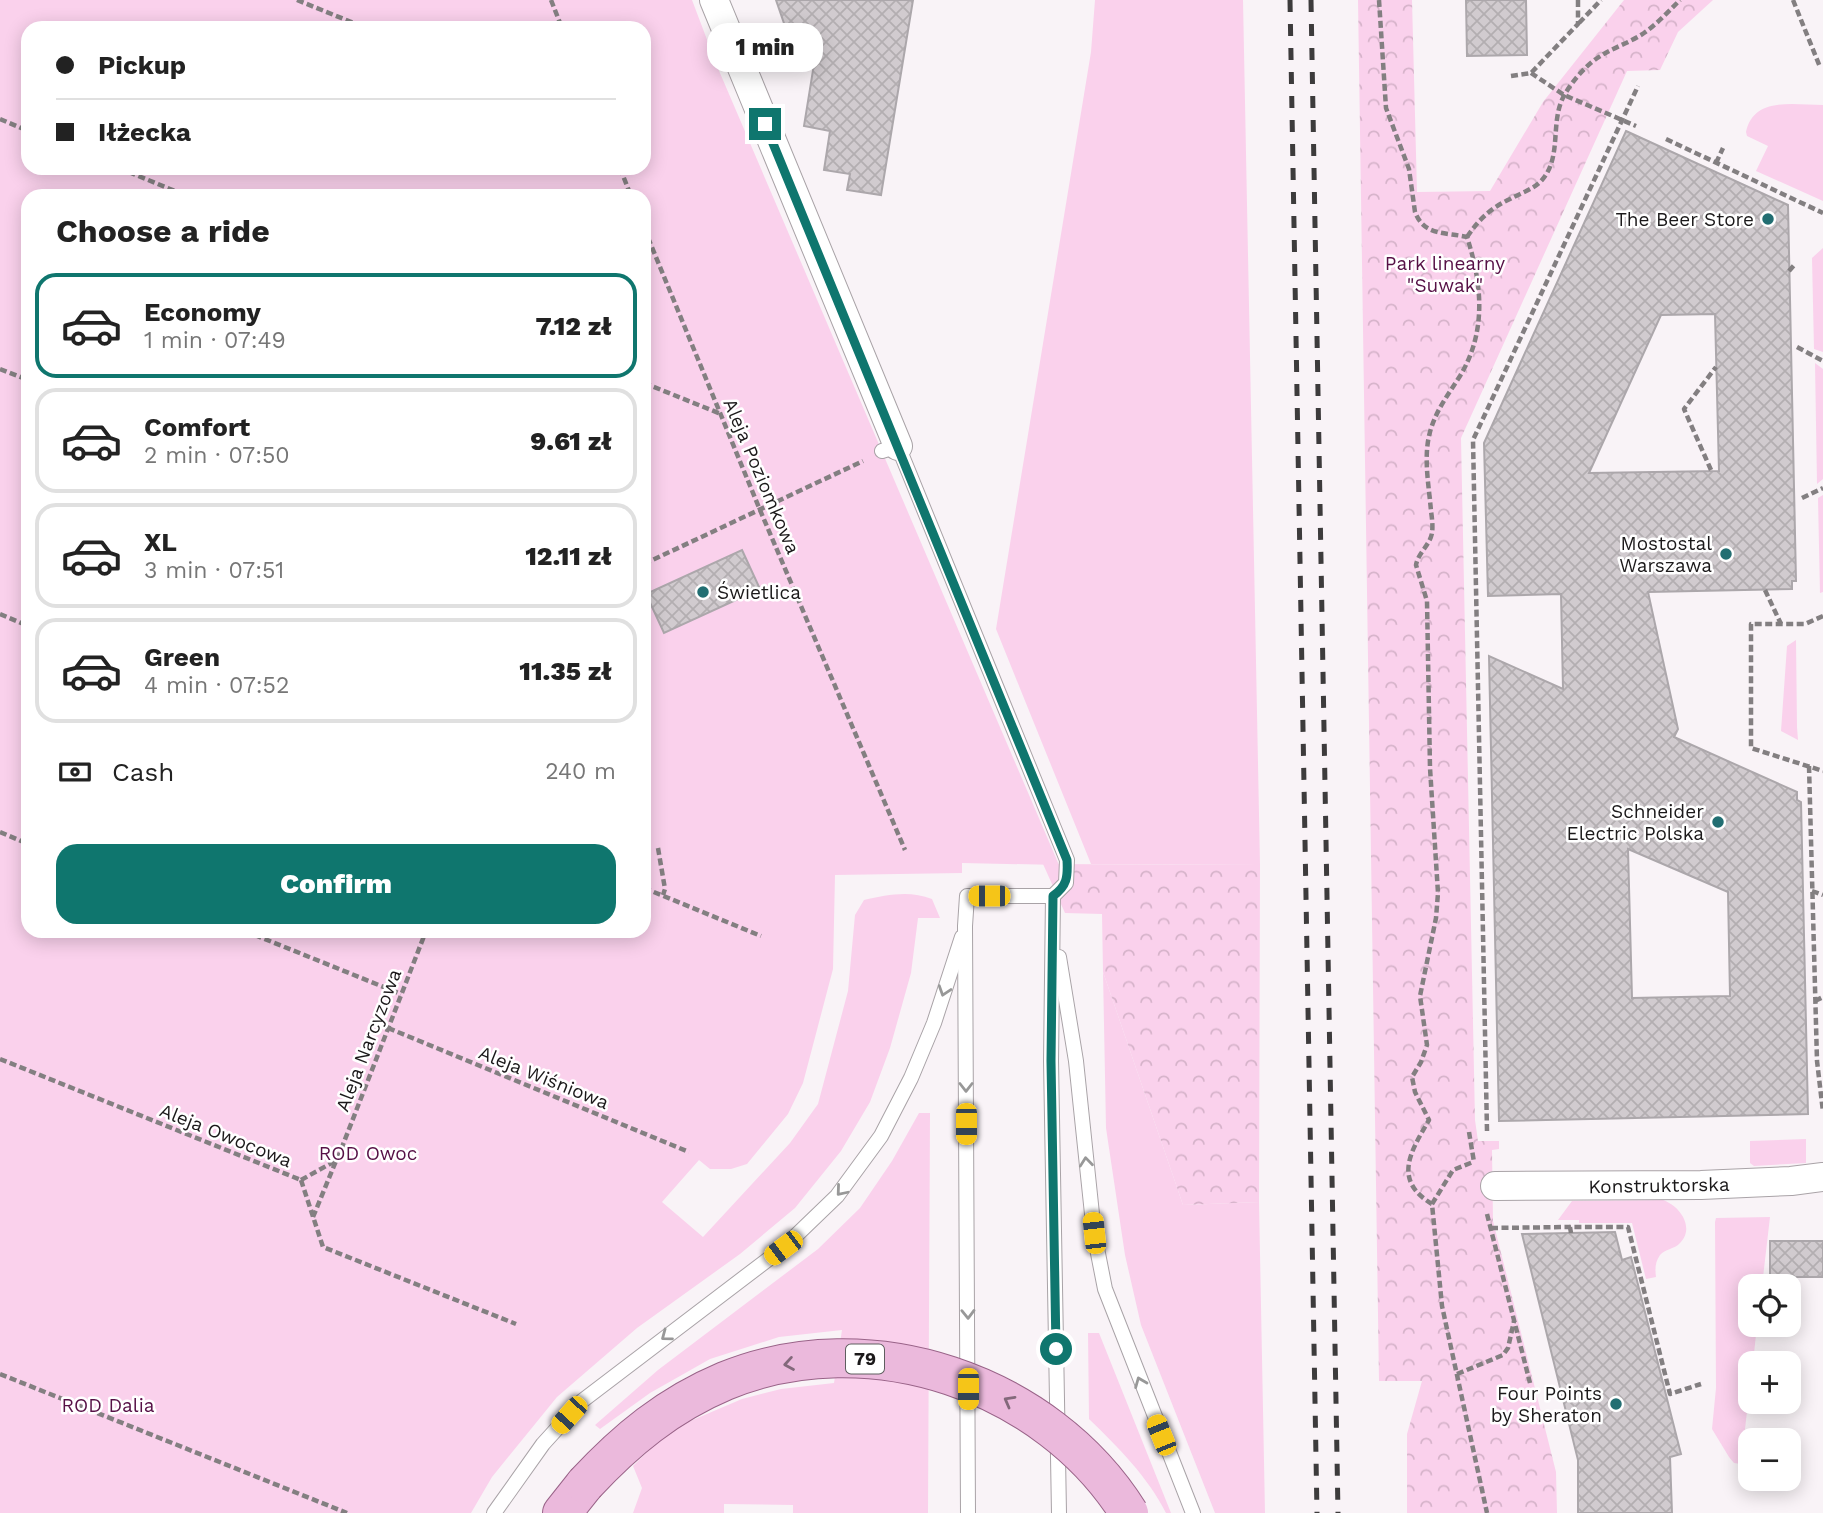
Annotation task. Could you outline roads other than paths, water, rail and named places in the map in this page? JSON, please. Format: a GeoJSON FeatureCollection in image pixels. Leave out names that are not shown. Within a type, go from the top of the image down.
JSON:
{"type":"FeatureCollection","features":[{"type":"Feature","properties":{"kind":"main road","name":"79"},"geometry":{"type":"LineString","coordinates":[[574,1498],[614,1453],[643,1427],[725,1381],[787,1364],[854,1358],[919,1367],[980,1385],[1008,1400],[1033,1415],[1085,1457],[1105,1479],[1129,1513]]}},
{"type":"Feature","properties":{"kind":"street"},"geometry":{"type":"LineString","coordinates":[[714,0],[890,449]]}},
{"type":"Feature","properties":{"kind":"street","name":"Konstruktorska"},"geometry":{"type":"LineString","coordinates":[[1494,1186],[1701,1185],[1823,1177]]}},
{"type":"Feature","properties":{"kind":"lane"},"geometry":{"type":"LineString","coordinates":[[890,449],[1067,860],[1066,883],[1053,896],[967,896],[968,1513]]}},
{"type":"Feature","properties":{"kind":"lane"},"geometry":{"type":"LineString","coordinates":[[1053,896],[1051,1061],[1059,1513]]}},
{"type":"Feature","properties":{"kind":"lane"},"geometry":{"type":"LineString","coordinates":[[1053,920],[1076,1061],[1094,1233],[1105,1289],[1130,1360],[1193,1513]]}},
{"type":"Feature","properties":{"kind":"lane"},"geometry":{"type":"LineString","coordinates":[[494,1513],[543,1444],[582,1401],[783,1248],[838,1196],[881,1136],[911,1078],[934,1023],[965,926]]}},
{"type":"Feature","properties":{"kind":"railway"},"geometry":{"type":"LineString","coordinates":[[1290,0],[1317,1513]]}},
{"type":"Feature","properties":{"kind":"railway"},"geometry":{"type":"LineString","coordinates":[[1311,0],[1338,1513]]}},
{"type":"Feature","properties":{"kind":"place","name":"The Beer Store"},"geometry":{"type":"Point","coordinates":[1768,219]}},
{"type":"Feature","properties":{"kind":"place","name":"Mostostal Warszawa"},"geometry":{"type":"Point","coordinates":[1726,554]}},
{"type":"Feature","properties":{"kind":"place","name":"Świetlica"},"geometry":{"type":"Point","coordinates":[703,592]}},
{"type":"Feature","properties":{"kind":"place","name":"Schneider Electric Polska"},"geometry":{"type":"Point","coordinates":[1718,822]}},
{"type":"Feature","properties":{"kind":"place","name":"Four Points by Sheraton"},"geometry":{"type":"Point","coordinates":[1616,1404]}},
{"type":"Feature","properties":{"kind":"park label","name":"Park linearny \"Suwak\""},"geometry":{"type":"Point","coordinates":[1445,274]}},
{"type":"Feature","properties":{"kind":"park label","name":"ROD Owoc"},"geometry":{"type":"Point","coordinates":[368,1153]}},
{"type":"Feature","properties":{"kind":"park label","name":"ROD Dalia"},"geometry":{"type":"Point","coordinates":[108,1405]}}]}
